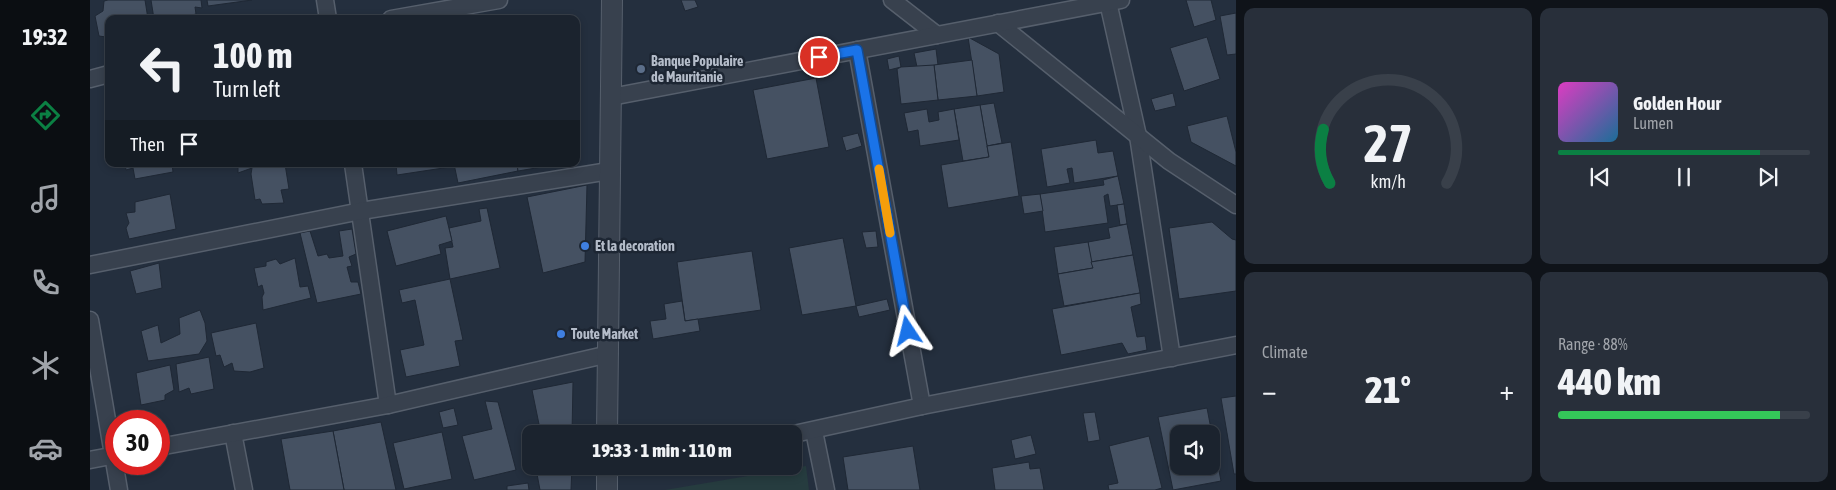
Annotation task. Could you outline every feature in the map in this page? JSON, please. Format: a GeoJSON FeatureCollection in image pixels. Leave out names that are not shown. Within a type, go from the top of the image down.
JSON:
{"type":"FeatureCollection","features":[{"type":"Feature","properties":{"kind":"street"},"geometry":{"type":"LineString","coordinates":[[325,0],[327,15]]}},
{"type":"Feature","properties":{"kind":"street"},"geometry":{"type":"LineString","coordinates":[[414,15],[499,0]]}},
{"type":"Feature","properties":{"kind":"street"},"geometry":{"type":"LineString","coordinates":[[608,425],[612,0]]}},
{"type":"Feature","properties":{"kind":"street"},"geometry":{"type":"LineString","coordinates":[[892,0],[937,35]]}},
{"type":"Feature","properties":{"kind":"street"},"geometry":{"type":"LineString","coordinates":[[612,97],[1114,1],[1138,136],[1172,358]]}},
{"type":"Feature","properties":{"kind":"street"},"geometry":{"type":"LineString","coordinates":[[998,23],[1169,161],[1236,205]]}},
{"type":"Feature","properties":{"kind":"street"},"geometry":{"type":"LineString","coordinates":[[857,50],[922,406]]}},
{"type":"Feature","properties":{"kind":"street"},"geometry":{"type":"LineString","coordinates":[[90,79],[105,75]]}},
{"type":"Feature","properties":{"kind":"street"},"geometry":{"type":"LineString","coordinates":[[354,167],[362,211],[388,406]]}},
{"type":"Feature","properties":{"kind":"street"},"geometry":{"type":"LineString","coordinates":[[90,265],[362,211],[609,171]]}},
{"type":"Feature","properties":{"kind":"street"},"geometry":{"type":"LineString","coordinates":[[90,320],[107,410]]}},
{"type":"Feature","properties":{"kind":"street"},"geometry":{"type":"LineString","coordinates":[[802,433],[922,406],[1236,345]]}},
{"type":"Feature","properties":{"kind":"street"},"geometry":{"type":"LineString","coordinates":[[170,445],[388,406],[609,354]]}},
{"type":"Feature","properties":{"kind":"street"},"geometry":{"type":"LineString","coordinates":[[814,431],[826,490]]}},
{"type":"Feature","properties":{"kind":"street"},"geometry":{"type":"LineString","coordinates":[[233,433],[244,490]]}},
{"type":"Feature","properties":{"kind":"street"},"geometry":{"type":"LineString","coordinates":[[90,460],[105,458]]}},
{"type":"Feature","properties":{"kind":"street"},"geometry":{"type":"LineString","coordinates":[[117,475],[119,490]]}},
{"type":"Feature","properties":{"kind":"street"},"geometry":{"type":"LineString","coordinates":[[606,490],[607,475]]}},
{"type":"Feature","properties":{"kind":"green space"},"geometry":{"type":"Polygon","coordinates":[[[806,466],[809,490],[665,490],[753,475],[802,475],[802,467],[806,466]]]}},
{"type":"Feature","properties":{"kind":"building"},"geometry":{"type":"Polygon","coordinates":[[[145,0],[147,15],[105,15],[105,37],[99,36],[95,16],[103,11],[104,1],[145,0]]]}},
{"type":"Feature","properties":{"kind":"building"},"geometry":{"type":"Polygon","coordinates":[[[151,0],[201,0],[202,8],[195,7],[196,14],[153,15],[151,0]]]}},
{"type":"Feature","properties":{"kind":"building"},"geometry":{"type":"Polygon","coordinates":[[[207,0],[252,0],[208,6],[207,0]]]}},
{"type":"Feature","properties":{"kind":"building"},"geometry":{"type":"Polygon","coordinates":[[[681,0],[695,0],[698,7],[685,11],[681,0]]]}},
{"type":"Feature","properties":{"kind":"building"},"geometry":{"type":"Polygon","coordinates":[[[1186,0],[1211,0],[1216,20],[1194,27],[1186,0]]]}},
{"type":"Feature","properties":{"kind":"building"},"geometry":{"type":"Polygon","coordinates":[[[1236,13],[1236,54],[1227,55],[1220,16],[1236,13]]]}},
{"type":"Feature","properties":{"kind":"building"},"geometry":{"type":"Polygon","coordinates":[[[968,37],[999,54],[1004,92],[977,96],[968,37]]]}},
{"type":"Feature","properties":{"kind":"building"},"geometry":{"type":"Polygon","coordinates":[[[1207,37],[1220,79],[1184,91],[1170,48],[1207,37]]]}},
{"type":"Feature","properties":{"kind":"building"},"geometry":{"type":"Polygon","coordinates":[[[936,49],[938,65],[917,67],[914,53],[936,49]]]}},
{"type":"Feature","properties":{"kind":"building"},"geometry":{"type":"Polygon","coordinates":[[[899,56],[901,67],[889,70],[887,59],[899,56]]]}},
{"type":"Feature","properties":{"kind":"building"},"geometry":{"type":"Polygon","coordinates":[[[972,60],[977,96],[938,100],[934,65],[972,60]]]}},
{"type":"Feature","properties":{"kind":"building"},"geometry":{"type":"Polygon","coordinates":[[[934,65],[938,100],[901,104],[897,69],[901,67],[934,65]]]}},
{"type":"Feature","properties":{"kind":"building"},"geometry":{"type":"Polygon","coordinates":[[[816,78],[829,147],[767,159],[753,90],[816,78]]]}},
{"type":"Feature","properties":{"kind":"building"},"geometry":{"type":"Polygon","coordinates":[[[1173,93],[1176,106],[1155,111],[1151,99],[1173,93]]]}},
{"type":"Feature","properties":{"kind":"building"},"geometry":{"type":"Polygon","coordinates":[[[994,103],[1002,143],[987,146],[980,105],[994,103]]]}},
{"type":"Feature","properties":{"kind":"building"},"geometry":{"type":"Polygon","coordinates":[[[980,105],[989,157],[963,161],[954,109],[980,105]]]}},
{"type":"Feature","properties":{"kind":"building"},"geometry":{"type":"Polygon","coordinates":[[[927,109],[929,122],[939,120],[938,112],[954,109],[959,140],[920,146],[918,130],[908,132],[904,113],[927,109]]]}},
{"type":"Feature","properties":{"kind":"building"},"geometry":{"type":"Polygon","coordinates":[[[1227,116],[1236,152],[1236,166],[1191,142],[1187,126],[1227,116]]]}},
{"type":"Feature","properties":{"kind":"building"},"geometry":{"type":"Polygon","coordinates":[[[858,133],[862,146],[846,151],[842,137],[858,133]]]}},
{"type":"Feature","properties":{"kind":"building"},"geometry":{"type":"Polygon","coordinates":[[[1096,140],[1098,153],[1113,151],[1118,176],[1074,183],[1072,168],[1067,169],[1070,183],[1047,187],[1041,149],[1096,140]]]}},
{"type":"Feature","properties":{"kind":"building"},"geometry":{"type":"Polygon","coordinates":[[[1011,142],[1019,196],[948,208],[941,165],[989,157],[987,146],[1011,142]]]}},
{"type":"Feature","properties":{"kind":"building"},"geometry":{"type":"Polygon","coordinates":[[[126,167],[172,167],[173,172],[135,179],[133,168],[126,170],[126,167]]]}},
{"type":"Feature","properties":{"kind":"building"},"geometry":{"type":"Polygon","coordinates":[[[238,167],[285,167],[289,189],[281,190],[284,203],[262,204],[260,199],[255,200],[251,174],[252,168],[238,173],[238,167]]]}},
{"type":"Feature","properties":{"kind":"building"},"geometry":{"type":"Polygon","coordinates":[[[396,167],[450,167],[397,175],[396,167]]]}},
{"type":"Feature","properties":{"kind":"building"},"geometry":{"type":"Polygon","coordinates":[[[455,167],[517,167],[518,171],[458,183],[455,167]]]}},
{"type":"Feature","properties":{"kind":"building"},"geometry":{"type":"Polygon","coordinates":[[[517,167],[542,167],[518,171],[517,167]]]}},
{"type":"Feature","properties":{"kind":"building"},"geometry":{"type":"Polygon","coordinates":[[[1118,176],[1124,204],[1110,206],[1108,194],[1104,196],[1108,223],[1045,232],[1040,194],[1104,185],[1103,180],[1118,176]]]}},
{"type":"Feature","properties":{"kind":"building"},"geometry":{"type":"Polygon","coordinates":[[[587,185],[585,262],[543,273],[527,197],[587,185]]]}},
{"type":"Feature","properties":{"kind":"building"},"geometry":{"type":"Polygon","coordinates":[[[170,194],[176,229],[129,239],[126,228],[129,223],[126,213],[135,212],[135,202],[170,194]]]}},
{"type":"Feature","properties":{"kind":"building"},"geometry":{"type":"Polygon","coordinates":[[[1040,194],[1043,211],[1024,214],[1021,196],[1040,194]]]}},
{"type":"Feature","properties":{"kind":"building"},"geometry":{"type":"Polygon","coordinates":[[[1124,204],[1127,224],[1120,225],[1117,205],[1124,204]]]}},
{"type":"Feature","properties":{"kind":"building"},"geometry":{"type":"Polygon","coordinates":[[[487,208],[500,268],[450,279],[445,248],[453,247],[449,228],[481,221],[479,209],[487,208]]]}},
{"type":"Feature","properties":{"kind":"building"},"geometry":{"type":"Polygon","coordinates":[[[446,216],[452,241],[439,245],[441,254],[396,266],[387,231],[446,216]]]}},
{"type":"Feature","properties":{"kind":"building"},"geometry":{"type":"Polygon","coordinates":[[[1212,222],[1232,239],[1236,240],[1236,291],[1179,299],[1169,228],[1212,222]]]}},
{"type":"Feature","properties":{"kind":"building"},"geometry":{"type":"Polygon","coordinates":[[[1127,224],[1133,255],[1091,262],[1088,242],[1110,238],[1108,228],[1127,224]]]}},
{"type":"Feature","properties":{"kind":"building"},"geometry":{"type":"Polygon","coordinates":[[[352,229],[356,254],[349,257],[352,266],[347,267],[351,282],[358,282],[361,294],[317,303],[300,233],[310,231],[318,256],[327,254],[329,258],[343,256],[339,231],[352,229]]]}},
{"type":"Feature","properties":{"kind":"building"},"geometry":{"type":"Polygon","coordinates":[[[876,231],[878,247],[866,248],[862,232],[876,231]]]}},
{"type":"Feature","properties":{"kind":"building"},"geometry":{"type":"Polygon","coordinates":[[[843,238],[856,306],[802,315],[789,248],[843,238]]]}},
{"type":"Feature","properties":{"kind":"building"},"geometry":{"type":"Polygon","coordinates":[[[1088,242],[1093,268],[1058,274],[1054,247],[1088,242]]]}},
{"type":"Feature","properties":{"kind":"building"},"geometry":{"type":"Polygon","coordinates":[[[752,251],[761,310],[685,321],[677,262],[752,251]]]}},
{"type":"Feature","properties":{"kind":"building"},"geometry":{"type":"Polygon","coordinates":[[[1133,255],[1140,293],[1064,306],[1058,274],[1093,268],[1091,262],[1133,255]]]}},
{"type":"Feature","properties":{"kind":"building"},"geometry":{"type":"Polygon","coordinates":[[[295,258],[300,287],[308,286],[311,298],[263,310],[262,297],[264,293],[262,285],[258,287],[254,268],[266,266],[266,262],[276,259],[280,264],[295,258]]]}},
{"type":"Feature","properties":{"kind":"building"},"geometry":{"type":"Polygon","coordinates":[[[159,263],[162,288],[136,294],[130,271],[159,263]]]}},
{"type":"Feature","properties":{"kind":"building"},"geometry":{"type":"Polygon","coordinates":[[[450,279],[463,340],[455,341],[460,366],[406,377],[400,350],[424,345],[415,300],[402,303],[399,290],[450,279]]]}},
{"type":"Feature","properties":{"kind":"building"},"geometry":{"type":"Polygon","coordinates":[[[1140,293],[1141,304],[1131,307],[1137,337],[1145,336],[1147,350],[1128,354],[1122,343],[1061,355],[1052,309],[1140,293]]]}},
{"type":"Feature","properties":{"kind":"building"},"geometry":{"type":"Polygon","coordinates":[[[887,299],[890,310],[859,317],[856,306],[887,299]]]}},
{"type":"Feature","properties":{"kind":"building"},"geometry":{"type":"Polygon","coordinates":[[[682,301],[685,321],[698,319],[700,331],[653,339],[650,321],[666,319],[664,304],[682,301]]]}},
{"type":"Feature","properties":{"kind":"building"},"geometry":{"type":"Polygon","coordinates":[[[200,310],[205,323],[207,341],[199,354],[148,361],[141,331],[158,325],[161,343],[180,334],[179,318],[200,310]]]}},
{"type":"Feature","properties":{"kind":"building"},"geometry":{"type":"Polygon","coordinates":[[[256,323],[264,368],[250,372],[234,371],[232,363],[224,367],[220,355],[216,356],[211,333],[256,323]]]}},
{"type":"Feature","properties":{"kind":"building"},"geometry":{"type":"Polygon","coordinates":[[[209,357],[214,389],[191,394],[189,388],[179,392],[176,364],[209,357]]]}},
{"type":"Feature","properties":{"kind":"building"},"geometry":{"type":"Polygon","coordinates":[[[170,365],[174,390],[165,395],[165,400],[141,405],[136,373],[170,365]]]}},
{"type":"Feature","properties":{"kind":"building"},"geometry":{"type":"Polygon","coordinates":[[[573,382],[572,425],[539,425],[532,390],[573,382]]]}},
{"type":"Feature","properties":{"kind":"building"},"geometry":{"type":"Polygon","coordinates":[[[1236,396],[1236,474],[1234,474],[1221,398],[1236,396]]]}},
{"type":"Feature","properties":{"kind":"building"},"geometry":{"type":"Polygon","coordinates":[[[485,401],[498,402],[516,470],[474,480],[462,436],[492,429],[485,401]]]}},
{"type":"Feature","properties":{"kind":"building"},"geometry":{"type":"Polygon","coordinates":[[[454,408],[458,425],[443,428],[439,412],[454,408]]]}},
{"type":"Feature","properties":{"kind":"building"},"geometry":{"type":"Polygon","coordinates":[[[1207,408],[1210,425],[1170,425],[1170,475],[1220,475],[1221,481],[1173,490],[1158,417],[1207,408]]]}},
{"type":"Feature","properties":{"kind":"building"},"geometry":{"type":"Polygon","coordinates":[[[1095,412],[1100,440],[1088,442],[1083,413],[1095,412]]]}},
{"type":"Feature","properties":{"kind":"building"},"geometry":{"type":"Polygon","coordinates":[[[381,422],[396,490],[344,490],[333,431],[381,422]]]}},
{"type":"Feature","properties":{"kind":"building"},"geometry":{"type":"Polygon","coordinates":[[[333,431],[344,490],[290,490],[281,439],[333,431]]]}},
{"type":"Feature","properties":{"kind":"building"},"geometry":{"type":"Polygon","coordinates":[[[442,432],[452,479],[404,489],[393,443],[442,432]]]}},
{"type":"Feature","properties":{"kind":"building"},"geometry":{"type":"Polygon","coordinates":[[[1031,435],[1036,454],[1015,459],[1011,440],[1031,435]]]}},
{"type":"Feature","properties":{"kind":"building"},"geometry":{"type":"Polygon","coordinates":[[[1149,436],[1162,488],[1155,490],[1109,490],[1108,485],[1118,483],[1109,446],[1149,436]]]}},
{"type":"Feature","properties":{"kind":"building"},"geometry":{"type":"Polygon","coordinates":[[[913,446],[920,490],[848,490],[843,457],[913,446]]]}},
{"type":"Feature","properties":{"kind":"building"},"geometry":{"type":"Polygon","coordinates":[[[1029,462],[1030,469],[1040,468],[1044,490],[995,490],[992,468],[1029,462]]]}},
{"type":"Feature","properties":{"kind":"building"},"geometry":{"type":"Polygon","coordinates":[[[537,475],[572,475],[571,490],[540,490],[537,475]]]}},
{"type":"Feature","properties":{"kind":"building"},"geometry":{"type":"Polygon","coordinates":[[[528,483],[529,490],[507,490],[507,486],[528,483]]]}},
{"type":"Feature","properties":{"kind":"slow traffic"},"geometry":{"type":"LineString","coordinates":[[879,169],[890,233]]}},
{"type":"Feature","properties":{"kind":"place","name":"Banque Populaire de Mauritanie"},"geometry":{"type":"Point","coordinates":[641,69]}},
{"type":"Feature","properties":{"kind":"place","name":"Et la decoration"},"geometry":{"type":"Point","coordinates":[585,246]}},
{"type":"Feature","properties":{"kind":"place","name":"Toute Market"},"geometry":{"type":"Point","coordinates":[561,334]}},
{"type":"Feature","properties":{"kind":"route"},"geometry":{"type":"LineString","coordinates":[[819,57],[857,50],[908,331]]}}]}
